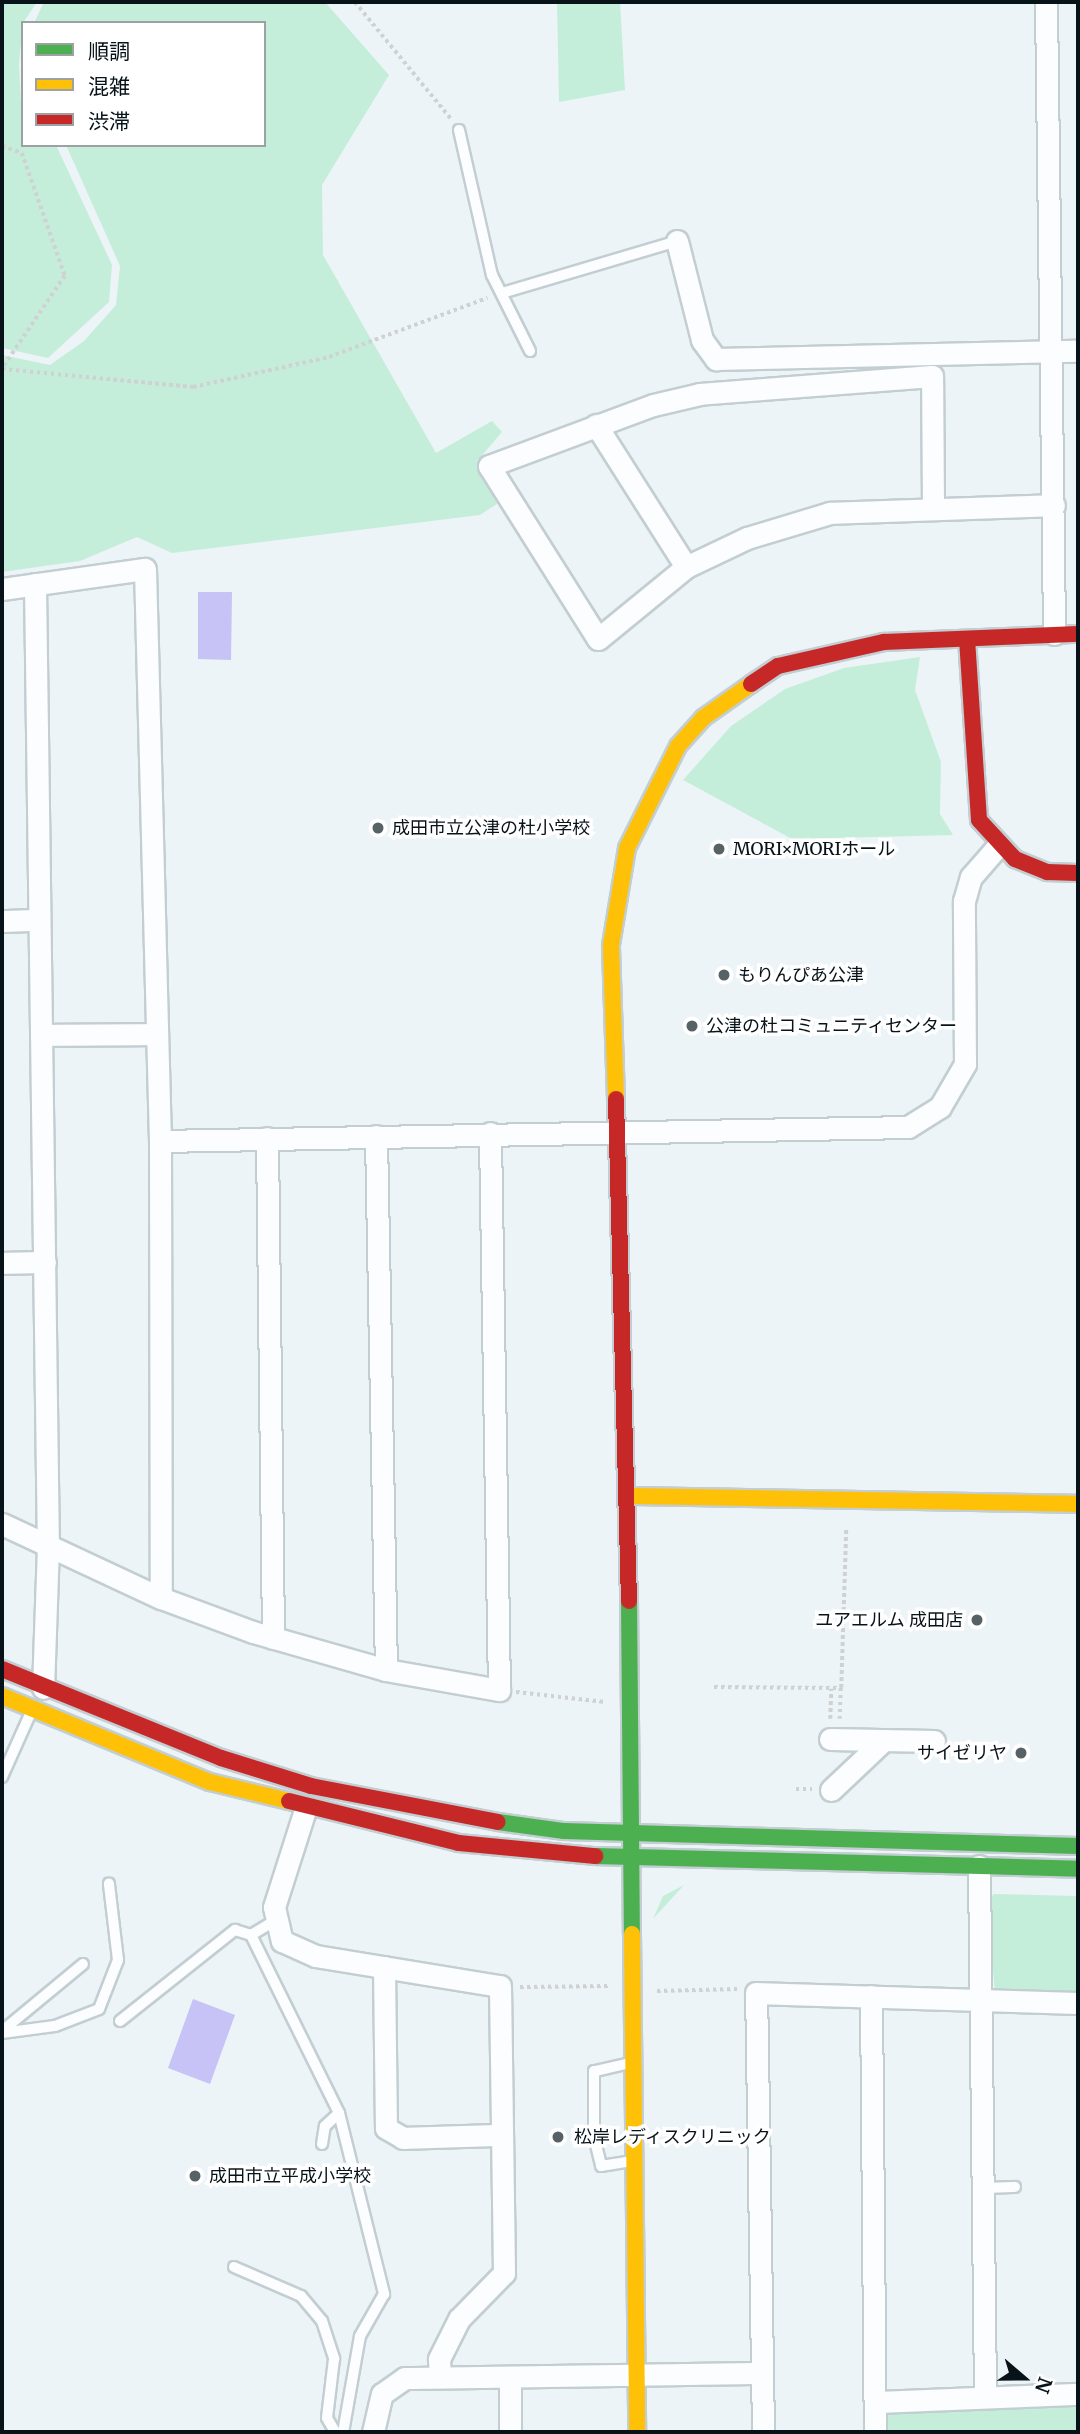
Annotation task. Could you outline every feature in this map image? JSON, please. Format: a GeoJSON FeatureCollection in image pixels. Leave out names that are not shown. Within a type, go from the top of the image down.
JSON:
{"type":"FeatureCollection","features":[{"type":"Feature","properties":{"kind":"street"},"geometry":{"type":"LineString","coordinates":[[1046,2],[1054,351],[1055,634]]}},
{"type":"Feature","properties":{"kind":"street"},"geometry":{"type":"LineString","coordinates":[[677,241],[702,340],[716,359],[1078,351]]}},
{"type":"Feature","properties":{"kind":"street"},"geometry":{"type":"LineString","coordinates":[[933,506],[932,376],[701,394],[596,425],[489,466],[598,639],[686,567],[747,538],[830,513],[933,506],[1054,505]]}},
{"type":"Feature","properties":{"kind":"street"},"geometry":{"type":"LineString","coordinates":[[596,425],[686,567]]}},
{"type":"Feature","properties":{"kind":"street"},"geometry":{"type":"LineString","coordinates":[[2,589],[145,569],[160,1141],[161,1598]]}},
{"type":"Feature","properties":{"kind":"street"},"geometry":{"type":"LineString","coordinates":[[35,583],[48,1546],[43,1688]]}},
{"type":"Feature","properties":{"kind":"street"},"geometry":{"type":"LineString","coordinates":[[637,2432],[626,1832],[628,1496],[617,1131],[614,911],[635,826],[678,746],[742,689],[801,657],[884,642],[1078,634]]}},
{"type":"Feature","properties":{"kind":"street"},"geometry":{"type":"LineString","coordinates":[[967,639],[974,798],[997,847],[1029,866],[1078,873]]}},
{"type":"Feature","properties":{"kind":"street"},"geometry":{"type":"LineString","coordinates":[[160,1141],[490,1133],[888,1129],[925,1119],[954,1088],[965,1064],[964,901],[971,877],[997,847]]}},
{"type":"Feature","properties":{"kind":"street"},"geometry":{"type":"LineString","coordinates":[[2,921],[38,920]]}},
{"type":"Feature","properties":{"kind":"street"},"geometry":{"type":"LineString","coordinates":[[41,1035],[157,1034]]}},
{"type":"Feature","properties":{"kind":"street"},"geometry":{"type":"LineString","coordinates":[[2,1524],[161,1598],[273,1638],[386,1670],[499,1690],[490,1133]]}},
{"type":"Feature","properties":{"kind":"street"},"geometry":{"type":"LineString","coordinates":[[376,1136],[386,1670]]}},
{"type":"Feature","properties":{"kind":"street"},"geometry":{"type":"LineString","coordinates":[[267,1138],[273,1638]]}},
{"type":"Feature","properties":{"kind":"street"},"geometry":{"type":"LineString","coordinates":[[2,1263],[45,1262]]}},
{"type":"Feature","properties":{"kind":"street"},"geometry":{"type":"LineString","coordinates":[[628,1496],[1078,1504]]}},
{"type":"Feature","properties":{"kind":"street"},"geometry":{"type":"LineString","coordinates":[[2,1669],[138,1729],[311,1786],[457,1817],[626,1832],[1078,1846]]}},
{"type":"Feature","properties":{"kind":"street"},"geometry":{"type":"LineString","coordinates":[[2,1696],[147,1759],[305,1810],[459,1843],[627,1857],[1078,1869]]}},
{"type":"Feature","properties":{"kind":"street"},"geometry":{"type":"LineString","coordinates":[[835,1735],[934,1741]]}},
{"type":"Feature","properties":{"kind":"street"},"geometry":{"type":"LineString","coordinates":[[831,1790],[884,1740]]}},
{"type":"Feature","properties":{"kind":"street"},"geometry":{"type":"LineString","coordinates":[[305,1810],[274,1922],[293,1949],[500,1986],[504,2273],[459,2319],[439,2359],[440,2377]]}},
{"type":"Feature","properties":{"kind":"street"},"geometry":{"type":"LineString","coordinates":[[979,1866],[985,2396]]}},
{"type":"Feature","properties":{"kind":"street"},"geometry":{"type":"LineString","coordinates":[[384,1967],[386,2128],[403,2138],[500,2136]]}},
{"type":"Feature","properties":{"kind":"street"},"geometry":{"type":"LineString","coordinates":[[763,2432],[756,1993],[1078,2003]]}},
{"type":"Feature","properties":{"kind":"street"},"geometry":{"type":"LineString","coordinates":[[871,1996],[875,2432]]}},
{"type":"Feature","properties":{"kind":"street"},"geometry":{"type":"LineString","coordinates":[[373,2432],[388,2386],[440,2377],[762,2373]]}},
{"type":"Feature","properties":{"kind":"street"},"geometry":{"type":"LineString","coordinates":[[510,2377],[510,2432]]}},
{"type":"Feature","properties":{"kind":"street"},"geometry":{"type":"LineString","coordinates":[[876,2402],[1078,2394]]}},
{"type":"Feature","properties":{"kind":"lane"},"geometry":{"type":"LineString","coordinates":[[459,130],[492,275],[530,351]]}},
{"type":"Feature","properties":{"kind":"lane"},"geometry":{"type":"LineString","coordinates":[[502,293],[677,241]]}},
{"type":"Feature","properties":{"kind":"lane"},"geometry":{"type":"LineString","coordinates":[[2,1777],[32,1710]]}},
{"type":"Feature","properties":{"kind":"lane"},"geometry":{"type":"LineString","coordinates":[[2,2032],[55,2026],[99,2009],[118,1960],[109,1884]]}},
{"type":"Feature","properties":{"kind":"lane"},"geometry":{"type":"LineString","coordinates":[[120,2021],[235,1930],[251,1934],[274,1922]]}},
{"type":"Feature","properties":{"kind":"lane"},"geometry":{"type":"LineString","coordinates":[[251,1934],[340,2113],[384,2294],[360,2336],[343,2432]]}},
{"type":"Feature","properties":{"kind":"lane"},"geometry":{"type":"LineString","coordinates":[[2,2032],[83,1964]]}},
{"type":"Feature","properties":{"kind":"lane"},"geometry":{"type":"LineString","coordinates":[[630,2063],[594,2071],[594,2137],[601,2166],[632,2161]]}},
{"type":"Feature","properties":{"kind":"lane"},"geometry":{"type":"LineString","coordinates":[[323,2144],[325,2126],[340,2113]]}},
{"type":"Feature","properties":{"kind":"lane"},"geometry":{"type":"LineString","coordinates":[[983,2188],[1015,2187]]}},
{"type":"Feature","properties":{"kind":"lane"},"geometry":{"type":"LineString","coordinates":[[234,2267],[301,2296],[322,2321],[334,2359],[327,2418],[335,2432]]}},
{"type":"Feature","properties":{"kind":"path"},"geometry":{"type":"LineString","coordinates":[[355,2],[459,130]]}},
{"type":"Feature","properties":{"kind":"path"},"geometry":{"type":"LineString","coordinates":[[2,146],[22,153],[65,276],[2,369],[193,387],[329,357],[502,293]]}},
{"type":"Feature","properties":{"kind":"path"},"geometry":{"type":"LineString","coordinates":[[835,1735],[841,1688],[846,1530]]}},
{"type":"Feature","properties":{"kind":"path"},"geometry":{"type":"LineString","coordinates":[[715,1687],[841,1688]]}},
{"type":"Feature","properties":{"kind":"path"},"geometry":{"type":"LineString","coordinates":[[830,1695],[831,1688]]}},
{"type":"Feature","properties":{"kind":"path"},"geometry":{"type":"LineString","coordinates":[[499,1690],[607,1702]]}},
{"type":"Feature","properties":{"kind":"path"},"geometry":{"type":"LineString","coordinates":[[500,1986],[611,1986]]}},
{"type":"Feature","properties":{"kind":"path"},"geometry":{"type":"LineString","coordinates":[[650,1991],[756,1993]]}},
{"type":"Feature","properties":{"kind":"green space"},"geometry":{"type":"Polygon","coordinates":[[[2,2],[37,2],[24,21],[21,21],[21,147],[57,147],[112,265],[109,302],[48,358],[2,348],[2,2]]]}},
{"type":"Feature","properties":{"kind":"green space"},"geometry":{"type":"Polygon","coordinates":[[[44,2],[325,2],[389,75],[322,185],[323,255],[436,453],[492,421],[502,432],[477,461],[497,504],[480,515],[172,553],[137,537],[80,561],[2,572],[2,355],[50,365],[84,341],[116,305],[120,266],[67,147],[266,147],[266,21],[35,21],[44,2]]]}},
{"type":"Feature","properties":{"kind":"green space"},"geometry":{"type":"Polygon","coordinates":[[[557,2],[620,2],[625,90],[559,102],[557,2]]]}},
{"type":"Feature","properties":{"kind":"green space"},"geometry":{"type":"Polygon","coordinates":[[[920,657],[915,690],[941,762],[940,814],[953,835],[792,839],[683,780],[731,726],[785,689],[844,668],[920,657]]]}},
{"type":"Feature","properties":{"kind":"green space"},"geometry":{"type":"Polygon","coordinates":[[[684,1885],[653,1919],[663,1896],[684,1885]]]}},
{"type":"Feature","properties":{"kind":"green space"},"geometry":{"type":"Polygon","coordinates":[[[994,1894],[1078,1896],[1078,1995],[995,1993],[987,1901],[994,1894]]]}},
{"type":"Feature","properties":{"kind":"green space"},"geometry":{"type":"Polygon","coordinates":[[[1078,2403],[1078,2432],[883,2432],[883,2413],[894,2407],[1078,2403]]]}},
{"type":"Feature","properties":{"kind":"shaded area"},"geometry":{"type":"Polygon","coordinates":[[[198,592],[232,592],[231,660],[198,659],[198,592]]]}},
{"type":"Feature","properties":{"kind":"shaded area"},"geometry":{"type":"Polygon","coordinates":[[[193,1999],[235,2015],[210,2084],[168,2068],[193,1999]]]}},
{"type":"Feature","properties":{"kind":"traffic: fast"},"geometry":{"type":"LineString","coordinates":[[629,1601],[632,1934]]}},
{"type":"Feature","properties":{"kind":"traffic: fast"},"geometry":{"type":"LineString","coordinates":[[498,1822],[564,1831],[1078,1846]]}},
{"type":"Feature","properties":{"kind":"traffic: fast"},"geometry":{"type":"LineString","coordinates":[[595,1856],[1078,1869]]}},
{"type":"Feature","properties":{"kind":"traffic: slow"},"geometry":{"type":"LineString","coordinates":[[616,1099],[611,945],[627,848],[678,746],[703,718],[751,684]]}},
{"type":"Feature","properties":{"kind":"traffic: slow"},"geometry":{"type":"LineString","coordinates":[[628,1496],[1078,1504]]}},
{"type":"Feature","properties":{"kind":"traffic: slow"},"geometry":{"type":"LineString","coordinates":[[2,1696],[210,1782],[289,1801]]}},
{"type":"Feature","properties":{"kind":"traffic: slow"},"geometry":{"type":"LineString","coordinates":[[632,1934],[637,2432]]}},
{"type":"Feature","properties":{"kind":"traffic: jam"},"geometry":{"type":"LineString","coordinates":[[751,684],[778,666],[884,642],[1078,634]]}},
{"type":"Feature","properties":{"kind":"traffic: jam"},"geometry":{"type":"LineString","coordinates":[[967,639],[979,820],[1015,859],[1047,872],[1078,873]]}},
{"type":"Feature","properties":{"kind":"traffic: jam"},"geometry":{"type":"LineString","coordinates":[[616,1099],[629,1601]]}},
{"type":"Feature","properties":{"kind":"traffic: jam"},"geometry":{"type":"LineString","coordinates":[[2,1669],[221,1758],[311,1786],[498,1822]]}},
{"type":"Feature","properties":{"kind":"traffic: jam"},"geometry":{"type":"LineString","coordinates":[[289,1801],[459,1843],[595,1856]]}},
{"type":"Feature","properties":{"kind":"place","name":"成田市立公津の杜小学校"},"geometry":{"type":"Point","coordinates":[378,828]}},
{"type":"Feature","properties":{"kind":"place","name":"MORI×MORIホール"},"geometry":{"type":"Point","coordinates":[719,849]}},
{"type":"Feature","properties":{"kind":"place","name":"もりんぴあ公津"},"geometry":{"type":"Point","coordinates":[724,975]}},
{"type":"Feature","properties":{"kind":"place","name":"公津の杜コミュニティセンター"},"geometry":{"type":"Point","coordinates":[692,1026]}},
{"type":"Feature","properties":{"kind":"place","name":"ユアエルム 成田店"},"geometry":{"type":"Point","coordinates":[977,1620]}},
{"type":"Feature","properties":{"kind":"place","name":"サイゼリヤ"},"geometry":{"type":"Point","coordinates":[1021,1753]}},
{"type":"Feature","properties":{"kind":"place","name":"松岸レディスクリニック"},"geometry":{"type":"Point","coordinates":[558,2137]}},
{"type":"Feature","properties":{"kind":"place","name":"成田市立平成小学校"},"geometry":{"type":"Point","coordinates":[195,2176]}}]}
